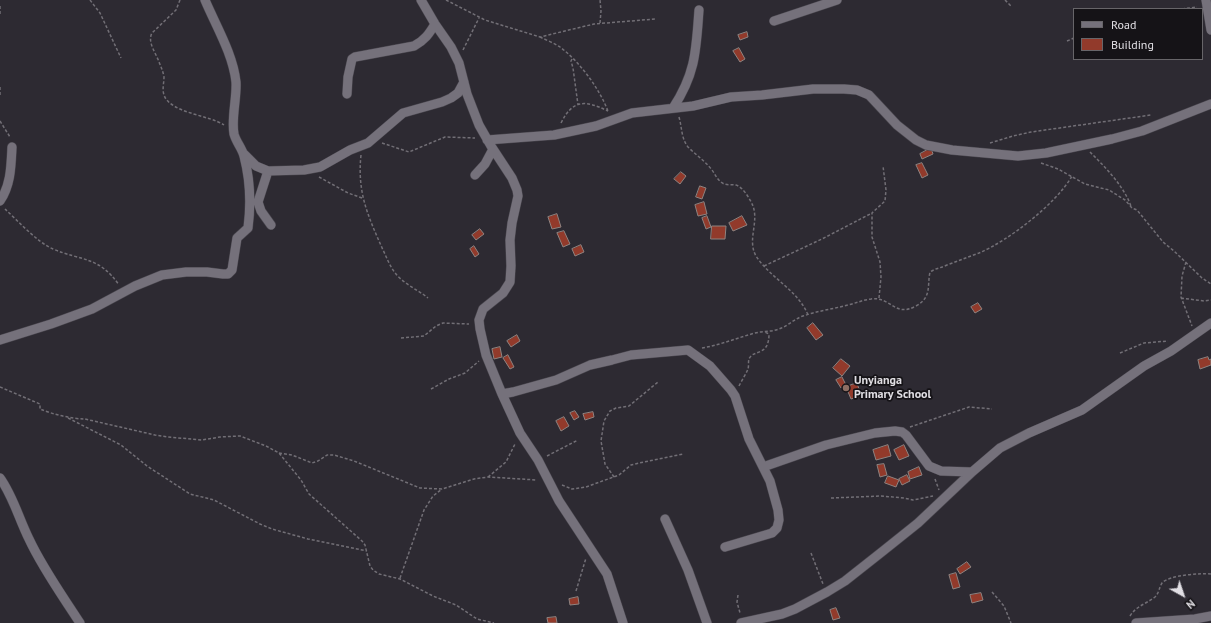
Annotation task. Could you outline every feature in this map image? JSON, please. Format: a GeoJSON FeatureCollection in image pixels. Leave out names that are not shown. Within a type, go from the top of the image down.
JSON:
{"type":"FeatureCollection","features":[{"type":"Feature","properties":{"kind":"street"},"geometry":{"type":"LineString","coordinates":[[205,0],[228,52],[236,82],[234,135],[244,154],[256,166],[268,171],[304,170],[320,167],[371,140],[403,113],[451,98],[458,93],[464,82]]}},
{"type":"Feature","properties":{"kind":"street"},"geometry":{"type":"LineString","coordinates":[[421,0],[451,47],[459,64],[470,102],[486,138],[512,178],[517,190],[518,196],[510,240],[510,282],[503,293],[483,309],[480,314],[479,325],[486,355],[520,433],[538,460],[559,501],[607,574],[623,623]]}},
{"type":"Feature","properties":{"kind":"street"},"geometry":{"type":"LineString","coordinates":[[774,21],[837,0]]}},
{"type":"Feature","properties":{"kind":"street"},"geometry":{"type":"LineString","coordinates":[[1206,3],[1211,30]]}},
{"type":"Feature","properties":{"kind":"street"},"geometry":{"type":"LineString","coordinates":[[671,108],[684,88],[694,62],[699,10]]}},
{"type":"Feature","properties":{"kind":"street"},"geometry":{"type":"LineString","coordinates":[[347,94],[348,77],[352,59],[355,57],[414,46],[427,37],[435,24]]}},
{"type":"Feature","properties":{"kind":"street"},"geometry":{"type":"LineString","coordinates":[[486,138],[554,135],[596,126],[642,111],[693,106],[731,97],[767,95],[813,89],[858,90],[869,95],[905,132],[926,145],[952,150],[1017,156],[1046,153],[1142,131],[1211,104]]}},
{"type":"Feature","properties":{"kind":"street"},"geometry":{"type":"LineString","coordinates":[[2,205],[8,185],[12,147]]}},
{"type":"Feature","properties":{"kind":"street"},"geometry":{"type":"LineString","coordinates":[[475,175],[485,164],[493,149]]}},
{"type":"Feature","properties":{"kind":"street"},"geometry":{"type":"LineString","coordinates":[[0,340],[51,324],[85,311],[107,302],[124,291],[147,280],[162,275],[186,272],[228,274],[232,270],[237,238],[246,231],[248,224],[250,202],[244,154]]}},
{"type":"Feature","properties":{"kind":"street"},"geometry":{"type":"LineString","coordinates":[[268,171],[258,202],[261,211],[271,225]]}},
{"type":"Feature","properties":{"kind":"street"},"geometry":{"type":"LineString","coordinates":[[741,623],[788,612],[827,592],[864,567],[918,523],[942,496],[1000,448],[1029,433],[1082,410],[1144,366],[1171,351],[1211,324]]}},
{"type":"Feature","properties":{"kind":"street"},"geometry":{"type":"LineString","coordinates":[[502,394],[556,380],[590,366],[631,355],[688,350],[710,366],[735,396],[749,440],[770,481],[778,510],[779,520],[777,528],[772,533],[725,547]]}},
{"type":"Feature","properties":{"kind":"street"},"geometry":{"type":"LineString","coordinates":[[763,467],[826,445],[875,433],[895,431],[902,432],[906,435],[929,466],[940,471],[972,472]]}},
{"type":"Feature","properties":{"kind":"street"},"geometry":{"type":"LineString","coordinates":[[0,478],[44,569],[80,623]]}},
{"type":"Feature","properties":{"kind":"street"},"geometry":{"type":"LineString","coordinates":[[665,518],[690,576],[707,623]]}},
{"type":"Feature","properties":{"kind":"street"},"geometry":{"type":"LineString","coordinates":[[1132,620],[1194,619],[1211,616]]}},
{"type":"Feature","properties":{"kind":"path"},"geometry":{"type":"LineString","coordinates":[[90,0],[100,13],[121,58]]}},
{"type":"Feature","properties":{"kind":"path"},"geometry":{"type":"LineString","coordinates":[[180,0],[176,10],[150,36],[151,43],[163,70],[164,96],[168,102],[178,109],[219,122],[229,128],[234,135]]}},
{"type":"Feature","properties":{"kind":"path"},"geometry":{"type":"LineString","coordinates":[[446,0],[479,18],[510,29],[540,37],[559,47],[595,85],[608,111]]}},
{"type":"Feature","properties":{"kind":"path"},"geometry":{"type":"LineString","coordinates":[[600,0],[602,11],[600,23]]}},
{"type":"Feature","properties":{"kind":"path"},"geometry":{"type":"LineString","coordinates":[[1005,0],[1011,6]]}},
{"type":"Feature","properties":{"kind":"path"},"geometry":{"type":"LineString","coordinates":[[1186,8],[1206,3]]}},
{"type":"Feature","properties":{"kind":"path"},"geometry":{"type":"LineString","coordinates":[[0,6],[0,15]]}},
{"type":"Feature","properties":{"kind":"path"},"geometry":{"type":"LineString","coordinates":[[459,64],[463,48],[479,18]]}},
{"type":"Feature","properties":{"kind":"path"},"geometry":{"type":"LineString","coordinates":[[540,37],[600,23],[655,19]]}},
{"type":"Feature","properties":{"kind":"path"},"geometry":{"type":"LineString","coordinates":[[1067,41],[1073,38]]}},
{"type":"Feature","properties":{"kind":"path"},"geometry":{"type":"LineString","coordinates":[[572,59],[571,61],[578,105]]}},
{"type":"Feature","properties":{"kind":"path"},"geometry":{"type":"LineString","coordinates":[[0,87],[0,96]]}},
{"type":"Feature","properties":{"kind":"path"},"geometry":{"type":"LineString","coordinates":[[554,135],[567,112],[574,106],[584,103],[621,117]]}},
{"type":"Feature","properties":{"kind":"path"},"geometry":{"type":"LineString","coordinates":[[671,108],[679,118],[684,143],[713,171],[720,182],[740,187],[752,203],[755,218],[752,247],[764,266],[804,304],[808,315]]}},
{"type":"Feature","properties":{"kind":"path"},"geometry":{"type":"LineString","coordinates":[[986,144],[1031,132],[1151,115]]}},
{"type":"Feature","properties":{"kind":"path"},"geometry":{"type":"LineString","coordinates":[[0,121],[8,132],[12,147]]}},
{"type":"Feature","properties":{"kind":"path"},"geometry":{"type":"LineString","coordinates":[[371,140],[409,152],[445,137],[486,138]]}},
{"type":"Feature","properties":{"kind":"path"},"geometry":{"type":"LineString","coordinates":[[362,145],[360,171],[362,198],[369,220],[392,268],[400,278],[428,298]]}},
{"type":"Feature","properties":{"kind":"path"},"geometry":{"type":"LineString","coordinates":[[1076,146],[1090,152],[1104,165],[1128,197],[1132,208]]}},
{"type":"Feature","properties":{"kind":"path"},"geometry":{"type":"LineString","coordinates":[[1037,162],[1058,168],[1085,184],[1109,190],[1124,200],[1132,208],[1137,210],[1156,235],[1202,278],[1211,284]]}},
{"type":"Feature","properties":{"kind":"path"},"geometry":{"type":"LineString","coordinates":[[764,266],[834,233],[872,213],[885,201],[886,190],[883,166]]}},
{"type":"Feature","properties":{"kind":"path"},"geometry":{"type":"LineString","coordinates":[[304,170],[362,198]]}},
{"type":"Feature","properties":{"kind":"path"},"geometry":{"type":"LineString","coordinates":[[688,350],[704,348],[754,333],[780,329],[799,318],[864,300],[879,298],[900,310],[918,306],[929,292],[930,272],[990,247],[1019,229],[1046,207],[1062,190],[1072,176]]}},
{"type":"Feature","properties":{"kind":"path"},"geometry":{"type":"LineString","coordinates":[[2,205],[43,244],[52,249],[92,262],[107,270],[124,291]]}},
{"type":"Feature","properties":{"kind":"path"},"geometry":{"type":"LineString","coordinates":[[872,213],[872,237],[881,270],[879,298]]}},
{"type":"Feature","properties":{"kind":"path"},"geometry":{"type":"LineString","coordinates":[[1186,262],[1182,276],[1181,298],[1195,335]]}},
{"type":"Feature","properties":{"kind":"path"},"geometry":{"type":"LineString","coordinates":[[1181,298],[1204,301],[1211,300]]}},
{"type":"Feature","properties":{"kind":"path"},"geometry":{"type":"LineString","coordinates":[[401,338],[424,336],[436,326],[444,323],[479,325]]}},
{"type":"Feature","properties":{"kind":"path"},"geometry":{"type":"LineString","coordinates":[[735,396],[747,371],[749,359],[751,356],[760,353],[766,347],[769,339],[768,334],[765,332]]}},
{"type":"Feature","properties":{"kind":"path"},"geometry":{"type":"LineString","coordinates":[[1120,353],[1144,343],[1166,341],[1184,342]]}},
{"type":"Feature","properties":{"kind":"path"},"geometry":{"type":"LineString","coordinates":[[431,389],[449,378],[465,373],[486,355]]}},
{"type":"Feature","properties":{"kind":"path"},"geometry":{"type":"LineString","coordinates":[[614,477],[605,464],[601,441],[604,421],[610,411],[616,408],[629,406],[658,382]]}},
{"type":"Feature","properties":{"kind":"path"},"geometry":{"type":"LineString","coordinates":[[0,387],[40,404],[40,409],[50,413],[109,424],[155,435],[202,440],[240,436],[266,446],[279,453],[292,455],[312,463],[318,462],[327,455],[334,455],[354,461],[420,488],[442,489]]}},
{"type":"Feature","properties":{"kind":"path"},"geometry":{"type":"LineString","coordinates":[[902,432],[916,425],[969,407],[992,409]]}},
{"type":"Feature","properties":{"kind":"path"},"geometry":{"type":"LineString","coordinates":[[63,415],[121,445],[147,466],[190,494],[214,500],[272,529],[308,540],[367,551]]}},
{"type":"Feature","properties":{"kind":"path"},"geometry":{"type":"LineString","coordinates":[[488,477],[500,468],[509,456],[520,433]]}},
{"type":"Feature","properties":{"kind":"path"},"geometry":{"type":"LineString","coordinates":[[538,460],[578,440]]}},
{"type":"Feature","properties":{"kind":"path"},"geometry":{"type":"LineString","coordinates":[[279,453],[301,480],[309,494],[362,541],[367,551],[370,566],[373,570],[379,574],[400,579],[428,594],[456,605],[477,619],[494,623]]}},
{"type":"Feature","properties":{"kind":"path"},"geometry":{"type":"LineString","coordinates":[[400,579],[424,510],[433,496],[442,489],[474,478],[488,477],[534,480],[547,479],[566,487],[578,489],[619,475],[631,465],[639,462],[683,454]]}},
{"type":"Feature","properties":{"kind":"path"},"geometry":{"type":"LineString","coordinates":[[831,498],[874,496],[913,500],[942,496],[929,466]]}},
{"type":"Feature","properties":{"kind":"path"},"geometry":{"type":"LineString","coordinates":[[576,591],[584,568],[588,547]]}},
{"type":"Feature","properties":{"kind":"path"},"geometry":{"type":"LineString","coordinates":[[811,553],[820,579],[827,592]]}},
{"type":"Feature","properties":{"kind":"path"},"geometry":{"type":"LineString","coordinates":[[1132,620],[1138,607],[1154,597],[1159,592],[1164,582],[1190,574],[1211,574]]}},
{"type":"Feature","properties":{"kind":"path"},"geometry":{"type":"LineString","coordinates":[[992,592],[1004,606],[1011,623]]}},
{"type":"Feature","properties":{"kind":"path"},"geometry":{"type":"LineString","coordinates":[[738,595],[737,602],[741,623]]}},
{"type":"Feature","properties":{"kind":"building"},"geometry":{"type":"Polygon","coordinates":[[[747,32],[748,37],[740,40],[738,35],[747,32]]]}},
{"type":"Feature","properties":{"kind":"building"},"geometry":{"type":"Polygon","coordinates":[[[739,48],[745,59],[740,62],[733,51],[739,48]]]}},
{"type":"Feature","properties":{"kind":"building"},"geometry":{"type":"Polygon","coordinates":[[[931,148],[933,154],[922,159],[920,154],[931,148]]]}},
{"type":"Feature","properties":{"kind":"building"},"geometry":{"type":"Polygon","coordinates":[[[922,163],[928,175],[922,178],[916,165],[922,163]]]}},
{"type":"Feature","properties":{"kind":"building"},"geometry":{"type":"Polygon","coordinates":[[[681,172],[686,176],[680,184],[674,179],[681,172]]]}},
{"type":"Feature","properties":{"kind":"building"},"geometry":{"type":"Polygon","coordinates":[[[700,186],[706,188],[702,199],[696,197],[700,186]]]}},
{"type":"Feature","properties":{"kind":"building"},"geometry":{"type":"Polygon","coordinates":[[[704,202],[707,214],[698,216],[695,205],[704,202]]]}},
{"type":"Feature","properties":{"kind":"building"},"geometry":{"type":"Polygon","coordinates":[[[557,214],[561,227],[552,229],[548,217],[557,214]]]}},
{"type":"Feature","properties":{"kind":"building"},"geometry":{"type":"Polygon","coordinates":[[[707,216],[711,227],[706,229],[702,218],[707,216]]]}},
{"type":"Feature","properties":{"kind":"building"},"geometry":{"type":"Polygon","coordinates":[[[742,216],[747,225],[733,231],[729,223],[742,216]]]}},
{"type":"Feature","properties":{"kind":"building"},"geometry":{"type":"Polygon","coordinates":[[[712,226],[726,226],[725,239],[711,239],[712,226]]]}},
{"type":"Feature","properties":{"kind":"building"},"geometry":{"type":"Polygon","coordinates":[[[480,229],[484,234],[476,240],[472,235],[480,229]]]}},
{"type":"Feature","properties":{"kind":"building"},"geometry":{"type":"Polygon","coordinates":[[[564,231],[570,244],[563,247],[557,233],[564,231]]]}},
{"type":"Feature","properties":{"kind":"building"},"geometry":{"type":"Polygon","coordinates":[[[581,245],[584,252],[575,256],[572,249],[581,245]]]}},
{"type":"Feature","properties":{"kind":"building"},"geometry":{"type":"Polygon","coordinates":[[[474,246],[479,254],[475,257],[470,249],[474,246]]]}},
{"type":"Feature","properties":{"kind":"building"},"geometry":{"type":"Polygon","coordinates":[[[978,303],[982,309],[975,313],[971,307],[978,303]]]}},
{"type":"Feature","properties":{"kind":"building"},"geometry":{"type":"Polygon","coordinates":[[[813,323],[823,335],[816,340],[807,328],[813,323]]]}},
{"type":"Feature","properties":{"kind":"building"},"geometry":{"type":"Polygon","coordinates":[[[517,335],[520,341],[511,347],[507,341],[517,335]]]}},
{"type":"Feature","properties":{"kind":"building"},"geometry":{"type":"Polygon","coordinates":[[[500,347],[502,357],[494,359],[492,349],[500,347]]]}},
{"type":"Feature","properties":{"kind":"building"},"geometry":{"type":"Polygon","coordinates":[[[508,355],[514,367],[510,369],[503,358],[508,355]]]}},
{"type":"Feature","properties":{"kind":"building"},"geometry":{"type":"Polygon","coordinates":[[[1208,357],[1209,360],[1211,359],[1211,365],[1200,369],[1198,360],[1208,357]]]}},
{"type":"Feature","properties":{"kind":"building"},"geometry":{"type":"Polygon","coordinates":[[[841,359],[850,366],[842,376],[833,368],[841,359]]]}},
{"type":"Feature","properties":{"kind":"building"},"geometry":{"type":"Polygon","coordinates":[[[842,377],[846,385],[841,388],[836,380],[842,377]]]}},
{"type":"Feature","properties":{"kind":"building"},"geometry":{"type":"Polygon","coordinates":[[[857,383],[861,395],[851,399],[846,387],[857,383]]]}},
{"type":"Feature","properties":{"kind":"building"},"geometry":{"type":"Polygon","coordinates":[[[575,411],[579,417],[574,420],[570,413],[575,411]]]}},
{"type":"Feature","properties":{"kind":"building"},"geometry":{"type":"Polygon","coordinates":[[[593,412],[594,417],[585,420],[583,414],[593,412]]]}},
{"type":"Feature","properties":{"kind":"building"},"geometry":{"type":"Polygon","coordinates":[[[564,417],[569,426],[561,431],[556,421],[564,417]]]}},
{"type":"Feature","properties":{"kind":"building"},"geometry":{"type":"Polygon","coordinates":[[[888,445],[891,456],[876,460],[873,450],[888,445]]]}},
{"type":"Feature","properties":{"kind":"building"},"geometry":{"type":"Polygon","coordinates":[[[904,445],[909,456],[899,460],[894,450],[904,445]]]}},
{"type":"Feature","properties":{"kind":"building"},"geometry":{"type":"Polygon","coordinates":[[[884,464],[887,475],[880,477],[877,465],[884,464]]]}},
{"type":"Feature","properties":{"kind":"building"},"geometry":{"type":"Polygon","coordinates":[[[919,467],[922,475],[910,479],[908,472],[919,467]]]}},
{"type":"Feature","properties":{"kind":"building"},"geometry":{"type":"Polygon","coordinates":[[[907,475],[910,481],[902,485],[899,479],[907,475]]]}},
{"type":"Feature","properties":{"kind":"building"},"geometry":{"type":"Polygon","coordinates":[[[888,476],[899,480],[896,487],[885,483],[888,476]]]}},
{"type":"Feature","properties":{"kind":"building"},"geometry":{"type":"Polygon","coordinates":[[[967,562],[971,567],[960,574],[957,569],[967,562]]]}},
{"type":"Feature","properties":{"kind":"building"},"geometry":{"type":"Polygon","coordinates":[[[956,573],[960,587],[953,589],[949,575],[956,573]]]}},
{"type":"Feature","properties":{"kind":"building"},"geometry":{"type":"Polygon","coordinates":[[[981,593],[983,600],[972,603],[970,595],[981,593]]]}},
{"type":"Feature","properties":{"kind":"building"},"geometry":{"type":"Polygon","coordinates":[[[578,597],[579,604],[570,605],[569,599],[578,597]]]}},
{"type":"Feature","properties":{"kind":"building"},"geometry":{"type":"Polygon","coordinates":[[[836,608],[840,618],[833,620],[830,610],[836,608]]]}},
{"type":"Feature","properties":{"kind":"building"},"geometry":{"type":"Polygon","coordinates":[[[556,617],[557,623],[548,623],[547,618],[556,617]]]}},
{"type":"Feature","properties":{"kind":"place","name":"Unyianga Primary School"},"geometry":{"type":"Point","coordinates":[846,388]}}]}
